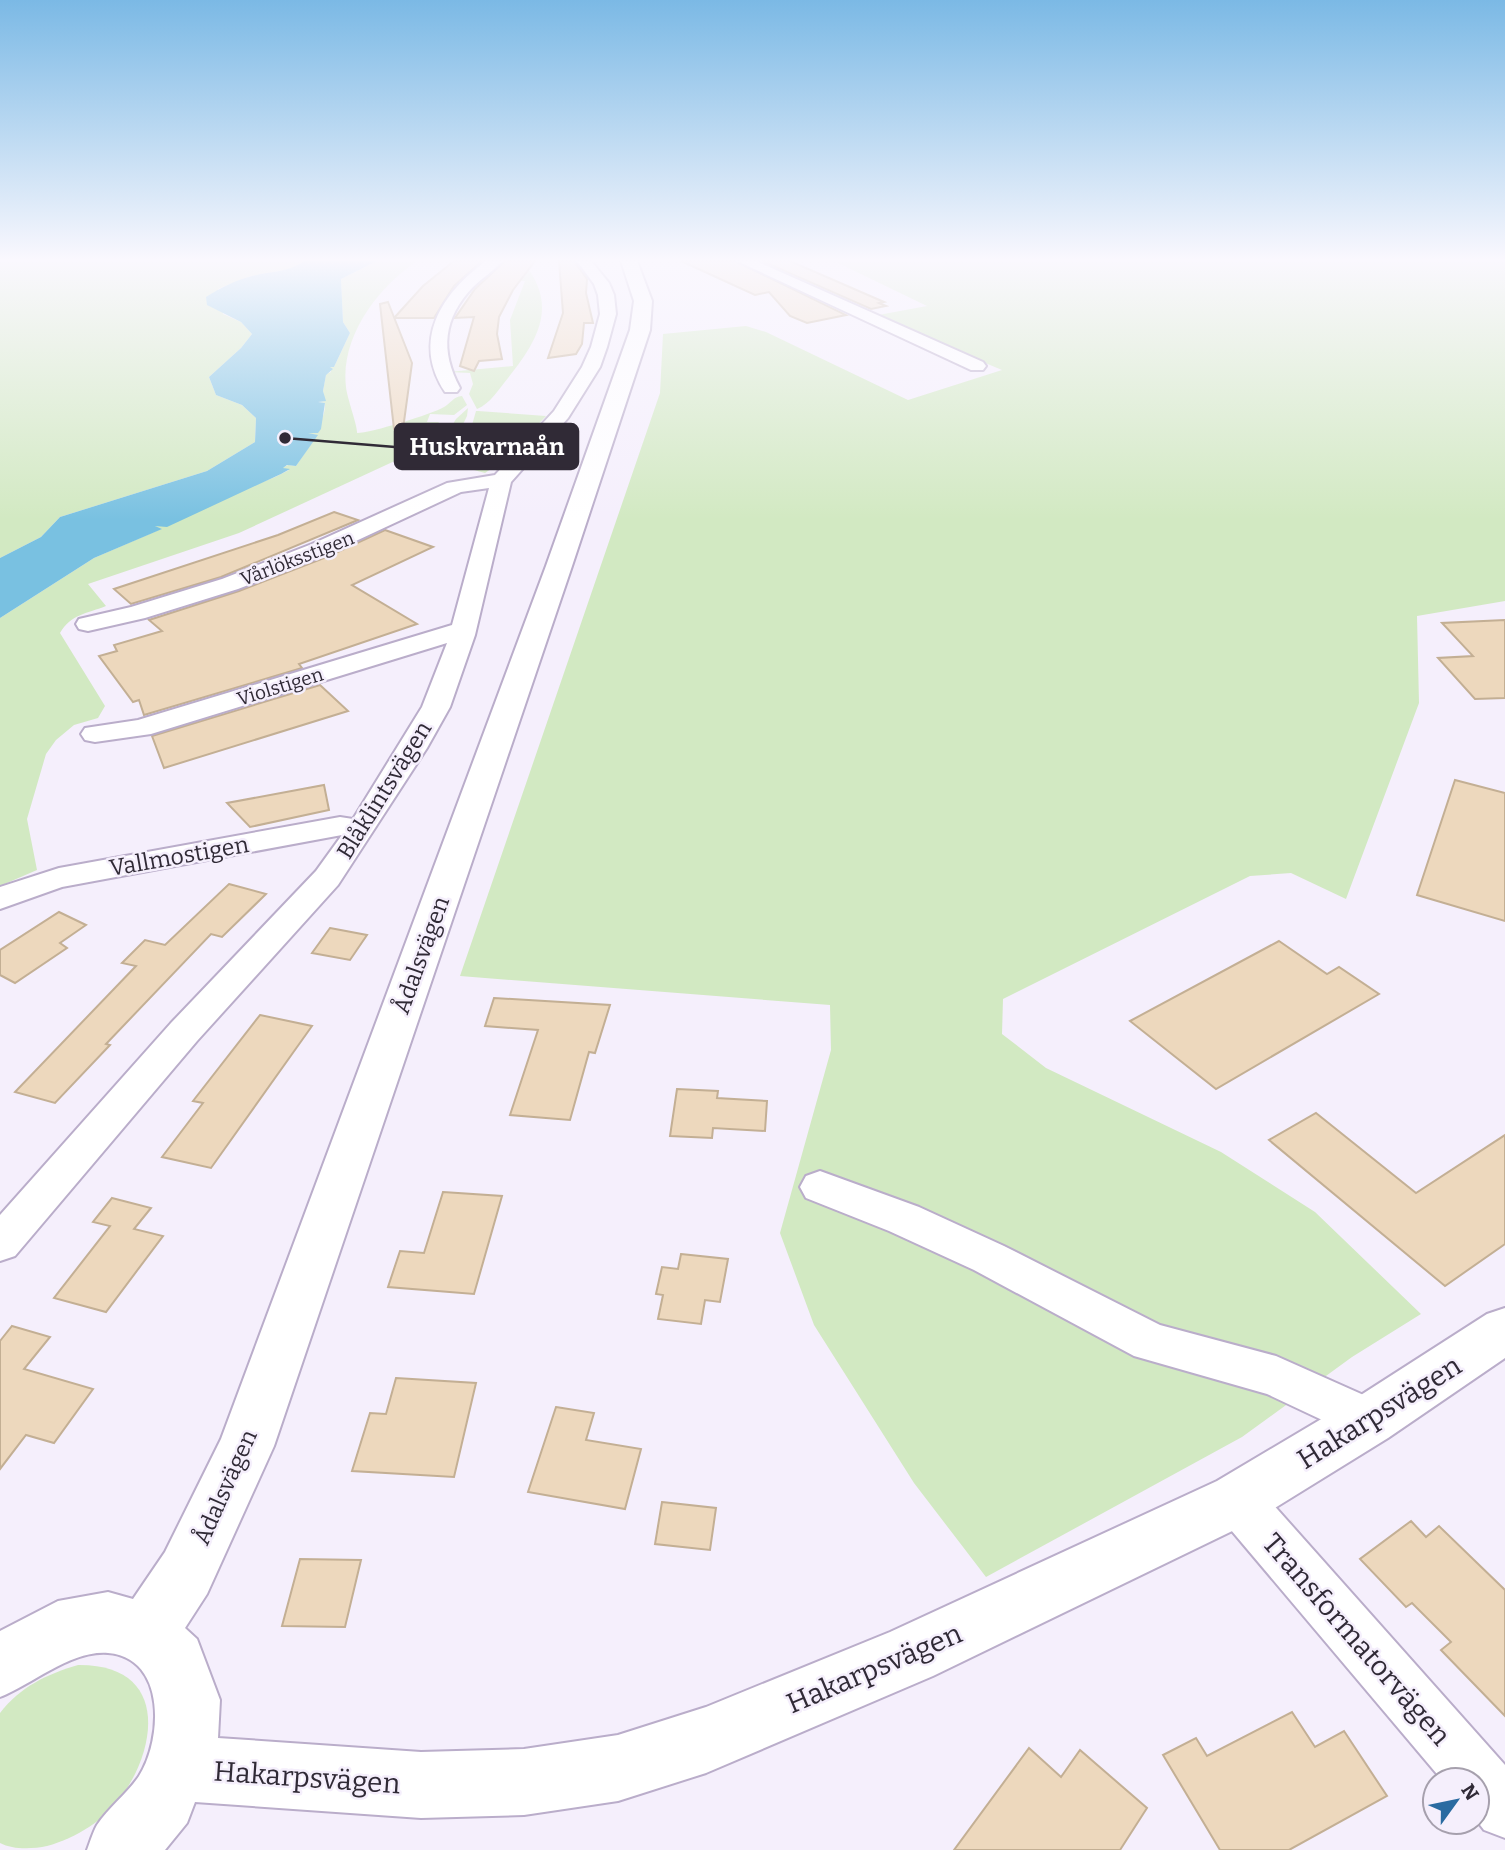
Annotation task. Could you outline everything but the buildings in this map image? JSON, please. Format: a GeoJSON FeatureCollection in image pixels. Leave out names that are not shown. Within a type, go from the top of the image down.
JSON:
{"type":"FeatureCollection","features":[{"type":"Feature","properties":{"kind":"main road","name":"Ådalsvägen"},"geometry":{"type":"LineString","coordinates":[[146,1633],[186,1573],[246,1446],[634,347]]}},
{"type":"Feature","properties":{"kind":"main road","name":"Hakarpsvägen"},"geometry":{"type":"LineString","coordinates":[[178,1768],[421,1785],[524,1782],[618,1768],[706,1740],[911,1654],[1237,1500],[1369,1420],[1505,1330]]}},
{"type":"Feature","properties":{"kind":"main road"},"geometry":{"type":"LineString","coordinates":[[0,1666],[33,1643],[74,1628],[113,1624],[146,1633],[172,1654],[187,1685],[190,1725],[186,1746],[159,1806],[121,1850]]}},
{"type":"Feature","properties":{"kind":"street"},"geometry":{"type":"LineString","coordinates":[[439,347],[439,366],[451,388]]}},
{"type":"Feature","properties":{"kind":"street","name":"Blåklintsvägen"},"geometry":{"type":"LineString","coordinates":[[0,1244],[175,1042],[327,878],[362,830],[436,707],[462,635],[501,481],[561,414],[591,367],[599,347]]}},
{"type":"Feature","properties":{"kind":"street"},"geometry":{"type":"LineString","coordinates":[[936,347],[977,366]]}},
{"type":"Feature","properties":{"kind":"street","name":"Vårlöksstigen"},"geometry":{"type":"LineString","coordinates":[[88,624],[128,616],[204,593],[309,556],[350,539],[454,487],[488,480],[501,481]]}},
{"type":"Feature","properties":{"kind":"street","name":"Violstigen"},"geometry":{"type":"LineString","coordinates":[[95,734],[141,728],[455,632],[462,635]]}},
{"type":"Feature","properties":{"kind":"street","name":"Vallmostigen"},"geometry":{"type":"LineString","coordinates":[[0,898],[59,878],[340,826],[362,830]]}},
{"type":"Feature","properties":{"kind":"street"},"geometry":{"type":"LineString","coordinates":[[820,1187],[904,1219],[989,1258],[1150,1342],[1219,1363],[1276,1376],[1369,1420]]}},
{"type":"Feature","properties":{"kind":"street","name":"Transformatorvägen"},"geometry":{"type":"LineString","coordinates":[[1237,1500],[1505,1809]]}},
{"type":"Feature","properties":{"kind":"green space"},"geometry":{"type":"Polygon","coordinates":[[[0,347],[242,347],[209,377],[216,395],[242,405],[256,418],[255,442],[207,471],[60,517],[41,537],[0,558],[0,347]]]}},
{"type":"Feature","properties":{"kind":"green space"},"geometry":{"type":"Polygon","coordinates":[[[343,347],[350,347],[346,387],[357,433],[388,427],[427,414],[462,396],[467,405],[454,415],[430,414],[427,422],[439,422],[435,428],[426,428],[422,435],[426,436],[424,440],[435,441],[438,436],[445,437],[456,419],[468,408],[455,441],[456,445],[467,450],[507,458],[485,473],[412,453],[239,533],[88,584],[106,606],[74,618],[60,633],[105,706],[98,718],[74,725],[56,740],[46,754],[27,819],[37,870],[0,886],[0,618],[94,558],[161,529],[154,526],[275,477],[289,470],[282,468],[288,465],[296,466],[317,435],[307,434],[324,414],[325,403],[318,402],[325,401],[323,391],[326,374],[331,372],[330,367],[334,367],[343,347]]]}},
{"type":"Feature","properties":{"kind":"green space"},"geometry":{"type":"Polygon","coordinates":[[[512,347],[529,347],[494,396],[477,409],[469,394],[473,384],[470,373],[448,372],[513,366],[512,347]]]}},
{"type":"Feature","properties":{"kind":"green space"},"geometry":{"type":"Polygon","coordinates":[[[662,347],[798,347],[908,400],[1002,370],[948,347],[1505,347],[1505,601],[1417,616],[1419,703],[1346,899],[1291,873],[1250,876],[1003,999],[1002,1034],[1046,1068],[1221,1152],[1315,1212],[1421,1314],[1352,1357],[1242,1437],[986,1577],[914,1483],[814,1325],[780,1233],[831,1050],[830,1005],[460,976],[660,393],[662,347]]]}},
{"type":"Feature","properties":{"kind":"green space"},"geometry":{"type":"Polygon","coordinates":[[[476,411],[546,416],[512,452],[478,448],[465,443],[466,437],[470,437],[473,443],[495,445],[513,434],[510,427],[492,425],[470,432],[476,411]]]}},
{"type":"Feature","properties":{"kind":"green space"},"geometry":{"type":"Polygon","coordinates":[[[78,1665],[106,1668],[127,1677],[140,1691],[147,1709],[148,1730],[144,1752],[135,1774],[115,1805],[79,1833],[58,1843],[41,1847],[11,1847],[0,1843],[0,1713],[25,1689],[78,1665]]]}},
{"type":"Feature","properties":{"kind":"water"},"geometry":{"type":"Polygon","coordinates":[[[343,347],[334,367],[330,367],[333,369],[326,375],[323,391],[326,401],[318,402],[325,403],[321,429],[318,433],[308,433],[318,435],[296,466],[287,465],[283,468],[290,469],[281,474],[167,527],[155,526],[162,529],[94,558],[0,618],[0,558],[41,537],[60,517],[207,471],[255,442],[256,418],[242,405],[216,395],[209,377],[241,348],[343,347]]]}},
{"type":"Feature","properties":{"kind":"place","name":"Huskvarnaån"},"geometry":{"type":"Point","coordinates":[285,438]}}]}
